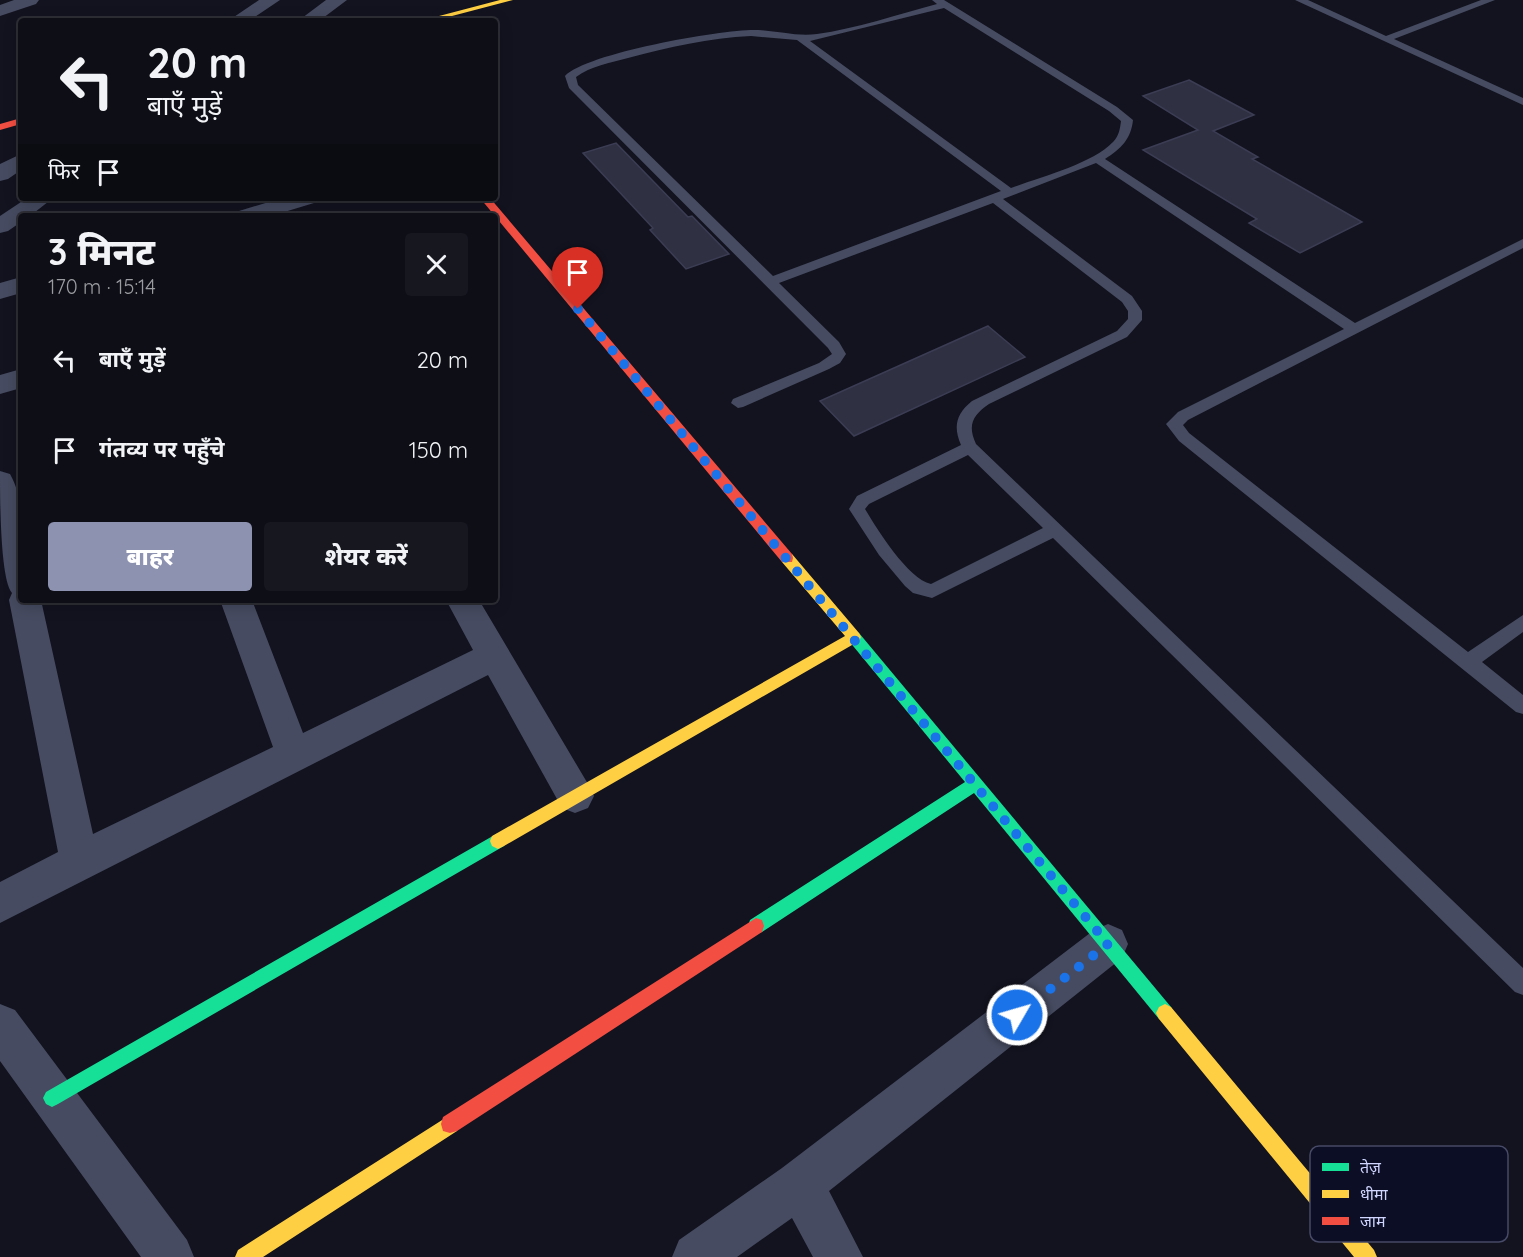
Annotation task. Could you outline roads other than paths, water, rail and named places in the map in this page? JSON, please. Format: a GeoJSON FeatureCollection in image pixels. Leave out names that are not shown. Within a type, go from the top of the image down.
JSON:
{"type":"FeatureCollection","features":[{"type":"Feature","properties":{"kind":"street"},"geometry":{"type":"LineString","coordinates":[[0,11],[30,0]]}},
{"type":"Feature","properties":{"kind":"street"},"geometry":{"type":"LineString","coordinates":[[242,18],[271,0]]}},
{"type":"Feature","properties":{"kind":"street"},"geometry":{"type":"LineString","coordinates":[[311,18],[338,0]]}},
{"type":"Feature","properties":{"kind":"street"},"geometry":{"type":"LineString","coordinates":[[436,18],[509,0]]}},
{"type":"Feature","properties":{"kind":"street"},"geometry":{"type":"LineString","coordinates":[[0,126],[18,122]]}},
{"type":"Feature","properties":{"kind":"street"},"geometry":{"type":"LineString","coordinates":[[0,174],[18,162]]}},
{"type":"Feature","properties":{"kind":"street"},"geometry":{"type":"LineString","coordinates":[[20,213],[38,201]]}},
{"type":"Feature","properties":{"kind":"street"},"geometry":{"type":"LineString","coordinates":[[257,213],[296,201]]}},
{"type":"Feature","properties":{"kind":"street"},"geometry":{"type":"LineString","coordinates":[[0,226],[18,214]]}},
{"type":"Feature","properties":{"kind":"street"},"geometry":{"type":"LineString","coordinates":[[498,219],[854,638],[1310,1188]]}},
{"type":"Feature","properties":{"kind":"street"},"geometry":{"type":"LineString","coordinates":[[0,291],[18,286]]}},
{"type":"Feature","properties":{"kind":"street"},"geometry":{"type":"LineString","coordinates":[[0,385],[18,379]]}},
{"type":"Feature","properties":{"kind":"street"},"geometry":{"type":"LineString","coordinates":[[0,482],[18,569]]}},
{"type":"Feature","properties":{"kind":"street"},"geometry":{"type":"LineString","coordinates":[[26,603],[79,861]]}},
{"type":"Feature","properties":{"kind":"street"},"geometry":{"type":"LineString","coordinates":[[237,603],[293,754]]}},
{"type":"Feature","properties":{"kind":"street"},"geometry":{"type":"LineString","coordinates":[[464,603],[575,796]]}},
{"type":"Feature","properties":{"kind":"street"},"geometry":{"type":"LineString","coordinates":[[52,1098],[854,638]]}},
{"type":"Feature","properties":{"kind":"street"},"geometry":{"type":"LineString","coordinates":[[0,903],[79,861],[494,656]]}},
{"type":"Feature","properties":{"kind":"street"},"geometry":{"type":"LineString","coordinates":[[245,1257],[975,784]]}},
{"type":"Feature","properties":{"kind":"street"},"geometry":{"type":"LineString","coordinates":[[696,1257],[799,1185],[1108,944]]}},
{"type":"Feature","properties":{"kind":"street"},"geometry":{"type":"LineString","coordinates":[[0,1025],[170,1257]]}},
{"type":"Feature","properties":{"kind":"street"},"geometry":{"type":"LineString","coordinates":[[799,1185],[839,1257]]}},
{"type":"Feature","properties":{"kind":"street"},"geometry":{"type":"LineString","coordinates":[[1355,1242],[1367,1257]]}},
{"type":"Feature","properties":{"kind":"lane"},"geometry":{"type":"LineString","coordinates":[[1300,0],[1520,98]]}},
{"type":"Feature","properties":{"kind":"lane"},"geometry":{"type":"LineString","coordinates":[[1386,39],[1490,0]]}},
{"type":"Feature","properties":{"kind":"lane"},"geometry":{"type":"LineString","coordinates":[[738,403],[824,366],[839,354],[834,345],[770,282],[573,86],[570,76],[578,69],[703,37],[773,33],[801,39],[833,34],[941,2],[1113,108],[1126,120],[1127,129],[1122,141],[1096,158],[770,282]]}},
{"type":"Feature","properties":{"kind":"lane"},"geometry":{"type":"LineString","coordinates":[[801,39],[1001,195],[1127,299],[1135,311],[1135,320],[1122,334],[984,400],[970,410],[963,422],[963,435],[970,447],[1523,984]]}},
{"type":"Feature","properties":{"kind":"lane"},"geometry":{"type":"LineString","coordinates":[[1096,158],[1354,329]]}},
{"type":"Feature","properties":{"kind":"lane"},"geometry":{"type":"LineString","coordinates":[[1523,243],[1183,416],[1174,424],[1184,437],[1523,706]]}},
{"type":"Feature","properties":{"kind":"lane"},"geometry":{"type":"LineString","coordinates":[[970,447],[863,500],[857,509],[862,520],[905,574],[919,587],[932,591],[1054,530]]}},
{"type":"Feature","properties":{"kind":"lane"},"geometry":{"type":"LineString","coordinates":[[1468,662],[1523,622]]}}]}
